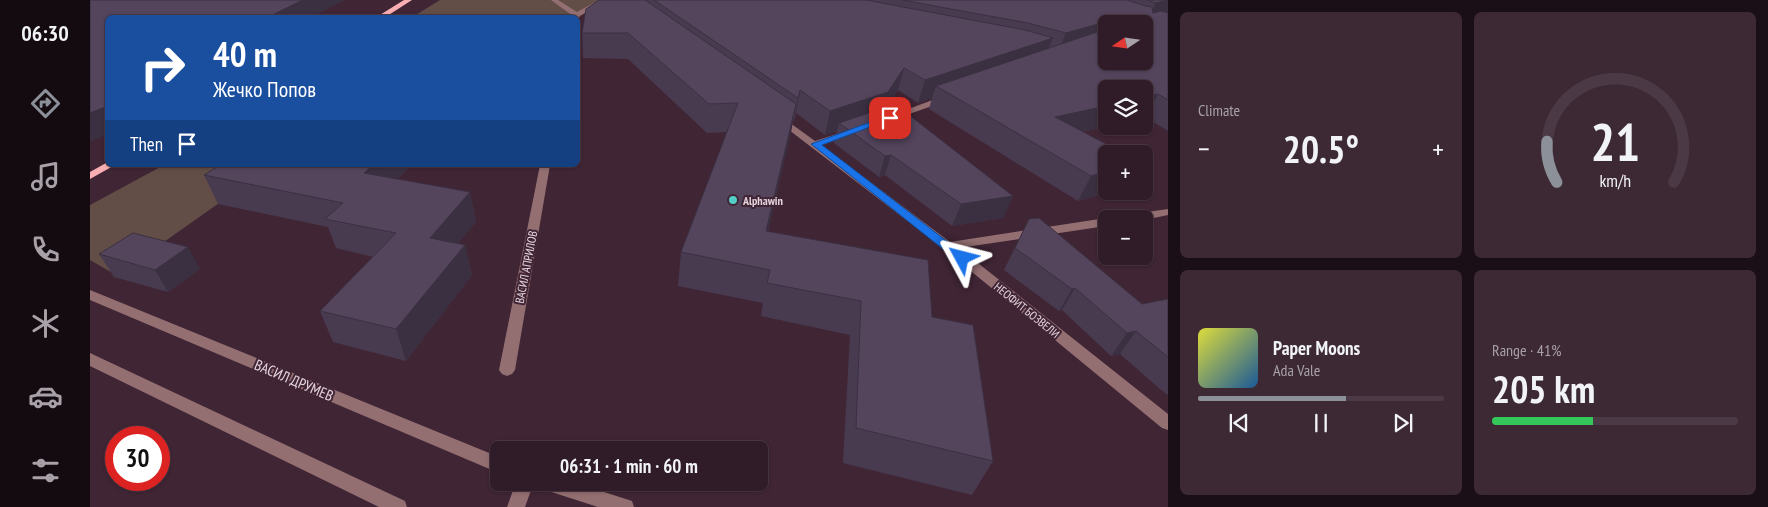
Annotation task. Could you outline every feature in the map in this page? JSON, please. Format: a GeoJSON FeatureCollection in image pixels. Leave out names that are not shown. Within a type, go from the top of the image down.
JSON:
{"type":"FeatureCollection","features":[{"type":"Feature","properties":{"kind":"main road"},"geometry":{"type":"LineString","coordinates":[[383,15],[409,0]]}},
{"type":"Feature","properties":{"kind":"main road"},"geometry":{"type":"LineString","coordinates":[[90,167],[105,160]]}},
{"type":"Feature","properties":{"kind":"main road"},"geometry":{"type":"LineString","coordinates":[[90,176],[106,167]]}},
{"type":"Feature","properties":{"kind":"street"},"geometry":{"type":"LineString","coordinates":[[554,0],[575,15]]}},
{"type":"Feature","properties":{"kind":"street"},"geometry":{"type":"LineString","coordinates":[[578,15],[604,0]]}},
{"type":"Feature","properties":{"kind":"street"},"geometry":{"type":"LineString","coordinates":[[880,121],[955,95]]}},
{"type":"Feature","properties":{"kind":"street","name":"НЕОФИТ БОЗВЕЛИ"},"geometry":{"type":"LineString","coordinates":[[766,109],[815,144],[948,246],[1168,424]]}},
{"type":"Feature","properties":{"kind":"street"},"geometry":{"type":"LineString","coordinates":[[815,144],[862,128]]}},
{"type":"Feature","properties":{"kind":"street","name":"ВАСИЛ АПРИЛОВ"},"geometry":{"type":"LineString","coordinates":[[507,370],[545,167]]}},
{"type":"Feature","properties":{"kind":"street"},"geometry":{"type":"LineString","coordinates":[[1153,214],[1168,212]]}},
{"type":"Feature","properties":{"kind":"street"},"geometry":{"type":"LineString","coordinates":[[948,246],[1098,223]]}},
{"type":"Feature","properties":{"kind":"street","name":"ВАСИЛ ДРУМЕВ"},"geometry":{"type":"LineString","coordinates":[[90,295],[490,461]]}},
{"type":"Feature","properties":{"kind":"street"},"geometry":{"type":"LineString","coordinates":[[90,359],[398,507]]}},
{"type":"Feature","properties":{"kind":"street"},"geometry":{"type":"LineString","coordinates":[[516,507],[522,491]]}},
{"type":"Feature","properties":{"kind":"street"},"geometry":{"type":"LineString","coordinates":[[574,491],[626,507]]}},
{"type":"Feature","properties":{"kind":"shaded area"},"geometry":{"type":"Polygon","coordinates":[[[440,0],[604,0],[579,15],[416,15],[440,0]]]}},
{"type":"Feature","properties":{"kind":"shaded area"},"geometry":{"type":"Polygon","coordinates":[[[160,167],[270,167],[127,268],[123,279],[90,260],[90,205],[160,167]]]}},
{"type":"Feature","properties":{"kind":"building"},"geometry":{"type":"Polygon","coordinates":[[[90,0],[303,0],[272,15],[105,15],[105,107],[90,113],[90,0]]]}},
{"type":"Feature","properties":{"kind":"building"},"geometry":{"type":"Polygon","coordinates":[[[599,0],[645,0],[796,104],[766,231],[928,260],[932,317],[973,325],[993,461],[856,428],[861,301],[767,283],[770,270],[681,252],[738,103],[709,104],[628,33],[582,33],[586,9],[599,0]]]}},
{"type":"Feature","properties":{"kind":"building"},"geometry":{"type":"Polygon","coordinates":[[[654,0],[866,0],[1025,30],[1053,38],[925,80],[904,68],[888,92],[830,111],[800,90],[798,98],[654,0]]]}},
{"type":"Feature","properties":{"kind":"building"},"geometry":{"type":"Polygon","coordinates":[[[902,0],[1127,0],[1152,7],[1153,13],[1161,11],[1168,13],[1168,100],[1158,94],[1153,95],[1153,80],[1098,80],[1098,108],[1055,117],[1108,145],[1098,145],[1098,174],[1091,176],[936,86],[1098,32],[1098,70],[1153,70],[1153,15],[1098,15],[1098,24],[1066,33],[1028,23],[902,0]]]}},
{"type":"Feature","properties":{"kind":"building"},"geometry":{"type":"Polygon","coordinates":[[[1147,0],[1168,0],[1156,3],[1147,0]]]}},
{"type":"Feature","properties":{"kind":"building"},"geometry":{"type":"Polygon","coordinates":[[[895,104],[1013,196],[961,204],[891,155],[885,156],[839,123],[895,104]]]}},
{"type":"Feature","properties":{"kind":"building"},"geometry":{"type":"Polygon","coordinates":[[[217,167],[371,167],[364,173],[470,192],[430,238],[465,245],[396,329],[320,311],[396,233],[325,219],[343,203],[204,175],[217,167]]]}},
{"type":"Feature","properties":{"kind":"building"},"geometry":{"type":"Polygon","coordinates":[[[1039,218],[1142,304],[1168,299],[1168,357],[1136,331],[1127,333],[1075,288],[1072,289],[1015,248],[1029,219],[1039,218]]]}},
{"type":"Feature","properties":{"kind":"building"},"geometry":{"type":"Polygon","coordinates":[[[133,233],[188,247],[155,270],[99,254],[133,233]]]}},
{"type":"Feature","properties":{"kind":"place","name":"Alphawin"},"geometry":{"type":"Point","coordinates":[733,200]}},
{"type":"Feature","properties":{"kind":"route"},"geometry":{"type":"LineString","coordinates":[[890,118],[815,144],[962,258]]}}]}
